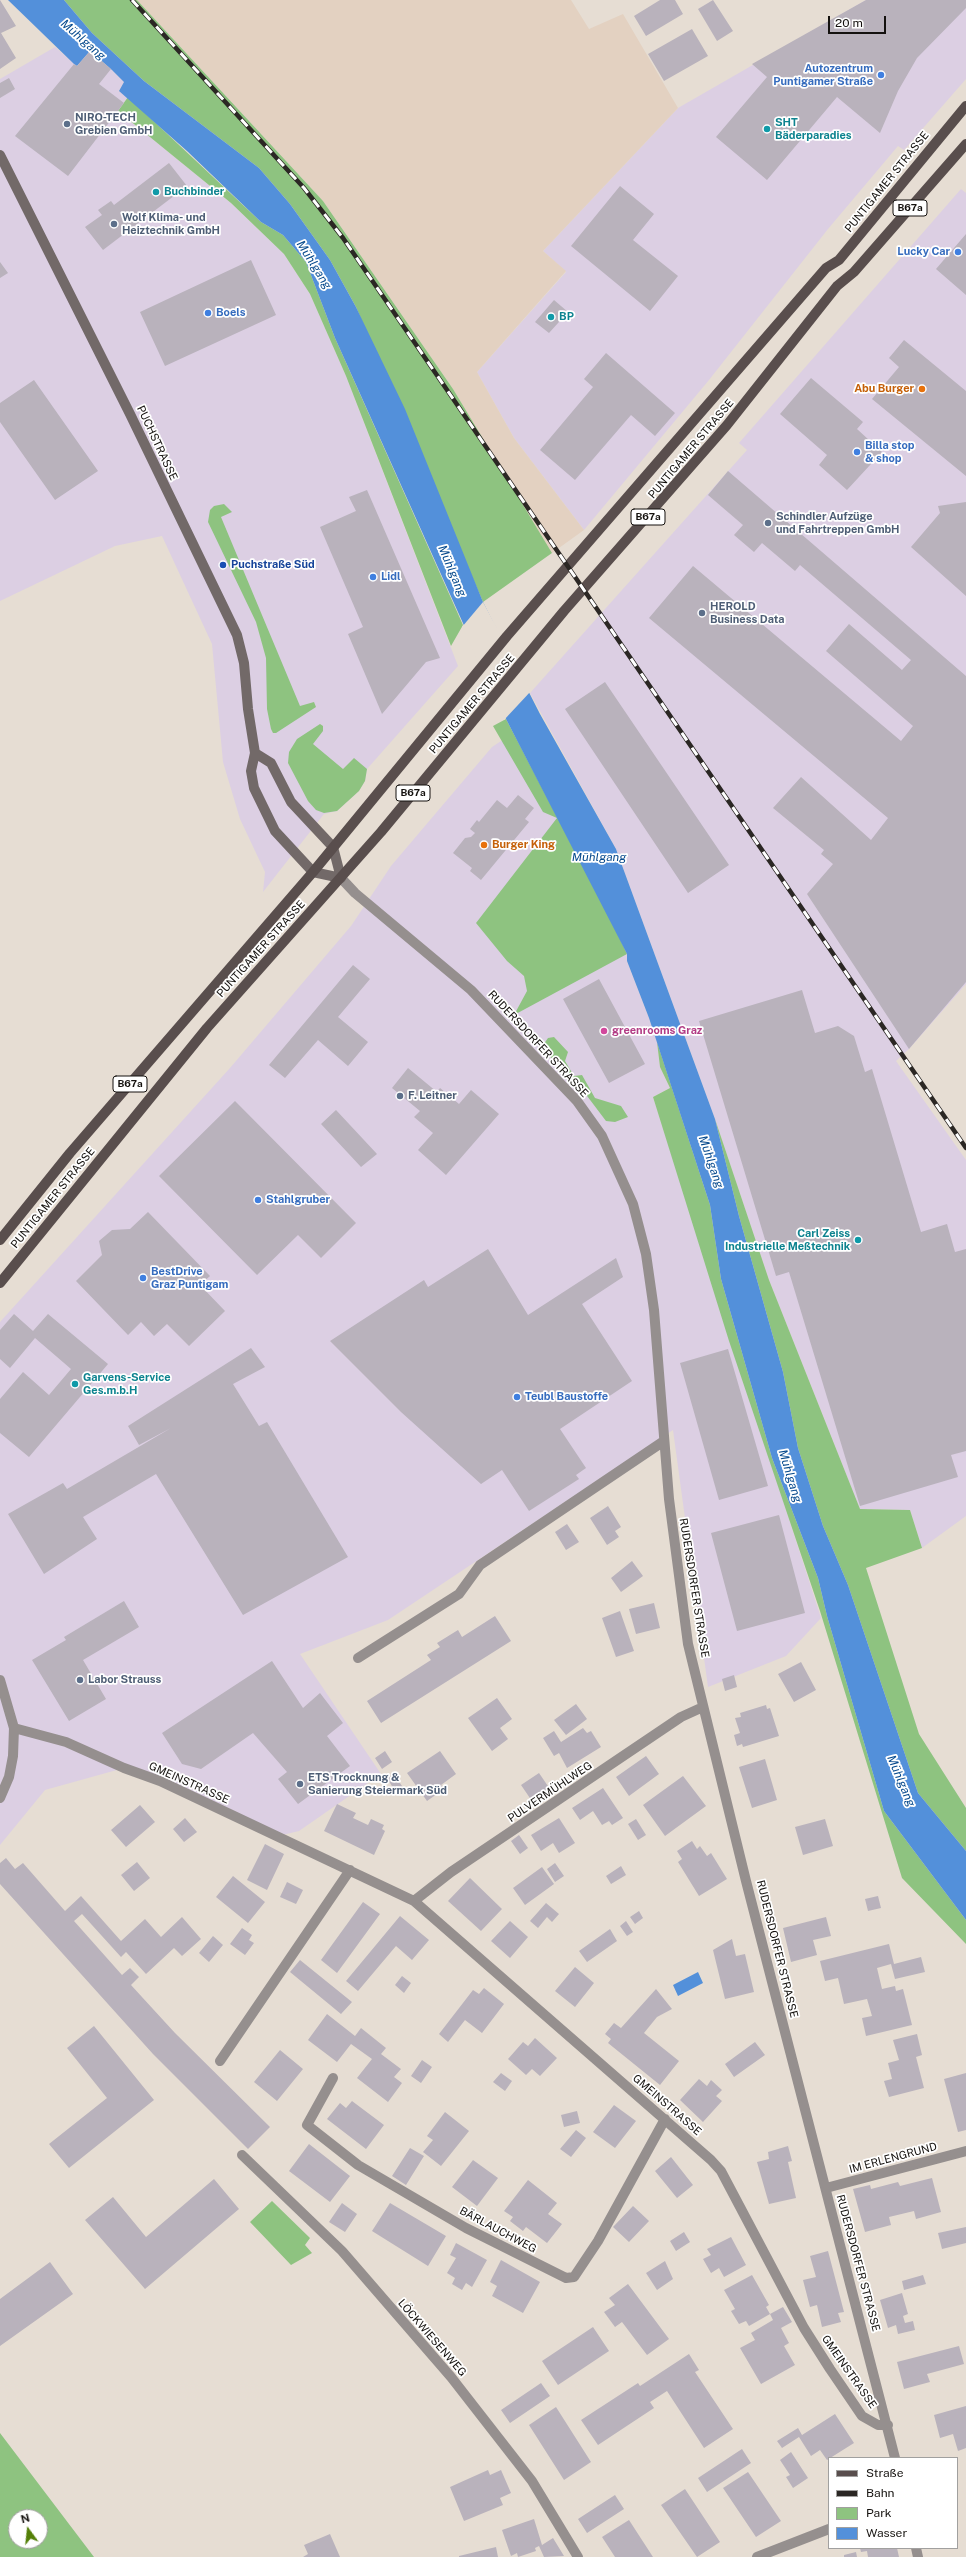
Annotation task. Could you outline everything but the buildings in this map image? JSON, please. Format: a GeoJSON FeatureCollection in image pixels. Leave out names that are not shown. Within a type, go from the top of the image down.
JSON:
{"type":"FeatureCollection","features":[{"type":"Feature","properties":{"kind":"main road","name":"PUNTIGAMER STRASSE"},"geometry":{"type":"LineString","coordinates":[[0,1240],[76,1147],[313,872],[507,636],[826,268],[839,260],[966,106]]}},
{"type":"Feature","properties":{"kind":"main road","name":"PUNTIGAMER STRASSE"},"geometry":{"type":"LineString","coordinates":[[0,1283],[207,1028],[341,878],[564,611],[727,425],[837,286],[854,272],[966,144]]}},
{"type":"Feature","properties":{"kind":"main road","name":"PUCHSTRASSE"},"geometry":{"type":"LineString","coordinates":[[0,155],[225,606],[237,635],[244,663],[248,709],[255,753],[251,771],[254,788],[276,831],[313,872]]}},
{"type":"Feature","properties":{"kind":"main road"},"geometry":{"type":"LineString","coordinates":[[255,753],[271,763],[291,802],[333,847],[341,878],[313,872]]}},
{"type":"Feature","properties":{"kind":"street","name":"RUDERSDORFER STRASSE"},"geometry":{"type":"LineString","coordinates":[[341,878],[354,894],[471,990],[577,1101],[602,1136],[633,1204],[646,1254],[654,1310],[669,1499],[688,1644],[826,2188],[888,2425],[895,2457]]}},
{"type":"Feature","properties":{"kind":"street"},"geometry":{"type":"LineString","coordinates":[[358,1658],[459,1594],[480,1565],[664,1441]]}},
{"type":"Feature","properties":{"kind":"street"},"geometry":{"type":"LineString","coordinates":[[0,1680],[14,1728],[14,1756],[9,1777],[0,1798]]}},
{"type":"Feature","properties":{"kind":"street","name":"PULVERMÜHLWEG"},"geometry":{"type":"LineString","coordinates":[[414,1901],[451,1872],[681,1717],[703,1707]]}},
{"type":"Feature","properties":{"kind":"street","name":"GMEINSTRASSE"},"geometry":{"type":"LineString","coordinates":[[14,1728],[66,1742],[160,1781],[414,1901],[692,2142],[721,2172],[804,2328],[862,2416],[878,2425],[888,2425]]}},
{"type":"Feature","properties":{"kind":"street"},"geometry":{"type":"LineString","coordinates":[[220,2062],[350,1870]]}},
{"type":"Feature","properties":{"kind":"street","name":"BÄRLAUCHWEG"},"geometry":{"type":"LineString","coordinates":[[333,2078],[306,2125],[358,2165],[466,2228],[566,2278],[574,2277],[598,2241],[665,2119]]}},
{"type":"Feature","properties":{"kind":"street","name":"IM ERLENGRUND"},"geometry":{"type":"LineString","coordinates":[[826,2188],[966,2151]]}},
{"type":"Feature","properties":{"kind":"street","name":"LÖCKWIESENWEG"},"geometry":{"type":"LineString","coordinates":[[242,2155],[342,2251],[451,2377],[532,2481],[578,2557]]}},
{"type":"Feature","properties":{"kind":"street"},"geometry":{"type":"LineString","coordinates":[[757,2557],[828,2529]]}},
{"type":"Feature","properties":{"kind":"shaded area"},"geometry":{"type":"Polygon","coordinates":[[[137,0],[571,0],[589,29],[623,14],[678,108],[543,251],[566,271],[477,372],[514,438],[584,530],[552,553],[453,389],[323,201],[137,0]]]}},
{"type":"Feature","properties":{"kind":"shaded area"},"geometry":{"type":"Polygon","coordinates":[[[866,0],[966,0],[966,79],[904,150],[898,146],[828,229],[709,380],[584,530],[514,438],[477,372],[566,272],[543,251],[678,108],[866,0]]]}},
{"type":"Feature","properties":{"kind":"shaded area"},"geometry":{"type":"Polygon","coordinates":[[[55,47],[77,66],[90,51],[112,70],[124,82],[119,91],[128,97],[118,111],[231,203],[284,254],[310,294],[346,376],[458,666],[367,769],[365,781],[359,791],[337,811],[324,814],[263,892],[265,872],[240,819],[223,762],[212,644],[162,536],[115,546],[0,601],[0,79],[55,47]]]}},
{"type":"Feature","properties":{"kind":"shaded area"},"geometry":{"type":"Polygon","coordinates":[[[961,189],[966,193],[966,984],[909,1049],[896,1061],[966,1160],[966,1516],[922,1548],[910,1510],[860,1509],[769,1280],[715,1119],[616,849],[530,693],[747,450],[739,443],[961,189]]]}},
{"type":"Feature","properties":{"kind":"shaded area"},"geometry":{"type":"Polygon","coordinates":[[[513,733],[627,954],[627,961],[657,1042],[660,1067],[670,1088],[653,1097],[821,1618],[786,1656],[708,1687],[673,1430],[388,1620],[300,1654],[381,1774],[299,1831],[274,1837],[124,1768],[45,1790],[0,1845],[0,1322],[230,1068],[351,926],[391,866],[492,747],[513,733]]]}},
{"type":"Feature","properties":{"kind":"green space"},"geometry":{"type":"Polygon","coordinates":[[[64,0],[137,0],[323,201],[453,389],[552,553],[483,602],[356,307],[330,260],[290,204],[259,168],[144,81],[92,33],[64,0]]]}},
{"type":"Feature","properties":{"kind":"green space"},"geometry":{"type":"Polygon","coordinates":[[[128,97],[261,222],[283,235],[306,262],[335,338],[463,625],[451,646],[346,376],[310,294],[284,254],[231,203],[118,111],[128,97]]]}},
{"type":"Feature","properties":{"kind":"green space"},"geometry":{"type":"Polygon","coordinates":[[[224,504],[232,512],[221,517],[300,706],[314,702],[316,707],[276,733],[273,733],[271,729],[267,709],[266,658],[256,622],[208,522],[210,510],[214,506],[224,504]]]}},
{"type":"Feature","properties":{"kind":"green space"},"geometry":{"type":"Polygon","coordinates":[[[506,719],[610,918],[627,954],[514,1015],[527,991],[524,976],[507,961],[476,923],[557,818],[543,812],[493,726],[506,719]]]}},
{"type":"Feature","properties":{"kind":"green space"},"geometry":{"type":"Polygon","coordinates":[[[320,724],[323,726],[323,731],[313,744],[343,769],[354,758],[367,769],[365,781],[359,791],[337,811],[324,813],[316,810],[308,801],[288,763],[289,752],[297,739],[320,724]]]}},
{"type":"Feature","properties":{"kind":"green space"},"geometry":{"type":"Polygon","coordinates":[[[554,1037],[568,1052],[565,1061],[574,1076],[582,1075],[595,1098],[621,1106],[628,1117],[615,1122],[606,1121],[575,1080],[541,1048],[548,1038],[554,1037]]]}},
{"type":"Feature","properties":{"kind":"green space"},"geometry":{"type":"Polygon","coordinates":[[[657,1042],[710,1205],[721,1279],[772,1458],[818,1578],[827,1616],[884,1811],[966,1920],[966,1944],[902,1878],[820,1611],[729,1341],[653,1097],[670,1088],[660,1067],[657,1042]]]}},
{"type":"Feature","properties":{"kind":"green space"},"geometry":{"type":"Polygon","coordinates":[[[715,1119],[769,1280],[860,1509],[910,1510],[922,1548],[866,1568],[919,1734],[966,1808],[966,1851],[918,1793],[848,1585],[823,1526],[798,1448],[783,1372],[739,1216],[715,1119]]]}},
{"type":"Feature","properties":{"kind":"green space"},"geometry":{"type":"Polygon","coordinates":[[[272,2201],[310,2238],[305,2245],[312,2253],[291,2265],[250,2222],[272,2201]]]}},
{"type":"Feature","properties":{"kind":"green space"},"geometry":{"type":"Polygon","coordinates":[[[0,2433],[94,2557],[0,2557],[0,2433]]]}},
{"type":"Feature","properties":{"kind":"water","name":"Mühlgang"},"geometry":{"type":"Polygon","coordinates":[[[8,0],[64,0],[92,33],[144,81],[259,168],[290,204],[330,260],[356,307],[405,409],[483,602],[540,714],[616,849],[715,1119],[739,1216],[783,1372],[798,1448],[823,1526],[848,1585],[918,1793],[966,1851],[966,1920],[884,1811],[827,1616],[818,1578],[772,1458],[721,1279],[710,1205],[649,1018],[627,961],[627,954],[506,719],[335,338],[306,262],[283,235],[261,222],[187,151],[119,91],[124,82],[112,70],[90,51],[77,66],[74,64],[8,0]]]}},
{"type":"Feature","properties":{"kind":"water"},"geometry":{"type":"Polygon","coordinates":[[[698,1972],[703,1983],[678,1996],[673,1985],[698,1972]]]}},
{"type":"Feature","properties":{"kind":"pier"},"geometry":{"type":"Polygon","coordinates":[[[483,602],[531,691],[504,720],[462,627],[483,602]]]}},
{"type":"Feature","properties":{"kind":"railway"},"geometry":{"type":"LineString","coordinates":[[132,0],[304,188],[343,238],[966,1148]]}},
{"type":"Feature","properties":{"kind":"place","name":"Autozentrum Puntigamer Straße"},"geometry":{"type":"Point","coordinates":[881,75]}},
{"type":"Feature","properties":{"kind":"place","name":"NIRO-TECH Grebien GmbH"},"geometry":{"type":"Point","coordinates":[67,124]}},
{"type":"Feature","properties":{"kind":"place","name":"SHT Bäderparadies"},"geometry":{"type":"Point","coordinates":[767,129]}},
{"type":"Feature","properties":{"kind":"place","name":"Buchbinder"},"geometry":{"type":"Point","coordinates":[156,192]}},
{"type":"Feature","properties":{"kind":"place","name":"Wolf Klima- und Heiztechnik GmbH"},"geometry":{"type":"Point","coordinates":[114,224]}},
{"type":"Feature","properties":{"kind":"place","name":"Lucky Car"},"geometry":{"type":"Point","coordinates":[958,252]}},
{"type":"Feature","properties":{"kind":"place","name":"Boels"},"geometry":{"type":"Point","coordinates":[208,313]}},
{"type":"Feature","properties":{"kind":"place","name":"BP"},"geometry":{"type":"Point","coordinates":[551,317]}},
{"type":"Feature","properties":{"kind":"place","name":"Abu Burger"},"geometry":{"type":"Point","coordinates":[922,389]}},
{"type":"Feature","properties":{"kind":"place","name":"Billa stop & shop"},"geometry":{"type":"Point","coordinates":[857,452]}},
{"type":"Feature","properties":{"kind":"place","name":"Schindler Aufzüge und Fahrtreppen GmbH"},"geometry":{"type":"Point","coordinates":[768,523]}},
{"type":"Feature","properties":{"kind":"place","name":"Puchstraße Süd"},"geometry":{"type":"Point","coordinates":[223,565]}},
{"type":"Feature","properties":{"kind":"place","name":"Lidl"},"geometry":{"type":"Point","coordinates":[373,577]}},
{"type":"Feature","properties":{"kind":"place","name":"HEROLD Business Data"},"geometry":{"type":"Point","coordinates":[702,613]}},
{"type":"Feature","properties":{"kind":"place","name":"Burger King"},"geometry":{"type":"Point","coordinates":[484,845]}},
{"type":"Feature","properties":{"kind":"place","name":"greenrooms Graz"},"geometry":{"type":"Point","coordinates":[604,1031]}},
{"type":"Feature","properties":{"kind":"place","name":"F. Leitner"},"geometry":{"type":"Point","coordinates":[400,1096]}},
{"type":"Feature","properties":{"kind":"place","name":"Stahlgruber"},"geometry":{"type":"Point","coordinates":[258,1200]}},
{"type":"Feature","properties":{"kind":"place","name":"Carl Zeiss Industrielle Meßtechnik"},"geometry":{"type":"Point","coordinates":[858,1240]}},
{"type":"Feature","properties":{"kind":"place","name":"BestDrive Graz Puntigam"},"geometry":{"type":"Point","coordinates":[143,1278]}},
{"type":"Feature","properties":{"kind":"place","name":"Garvens-Service Ges.m.b.H"},"geometry":{"type":"Point","coordinates":[75,1384]}},
{"type":"Feature","properties":{"kind":"place","name":"Teubl Baustoffe"},"geometry":{"type":"Point","coordinates":[517,1397]}},
{"type":"Feature","properties":{"kind":"place","name":"Labor Strauss"},"geometry":{"type":"Point","coordinates":[80,1680]}},
{"type":"Feature","properties":{"kind":"place","name":"ETS Trocknung & Sanierung Steiermark Süd"},"geometry":{"type":"Point","coordinates":[300,1784]}}]}
